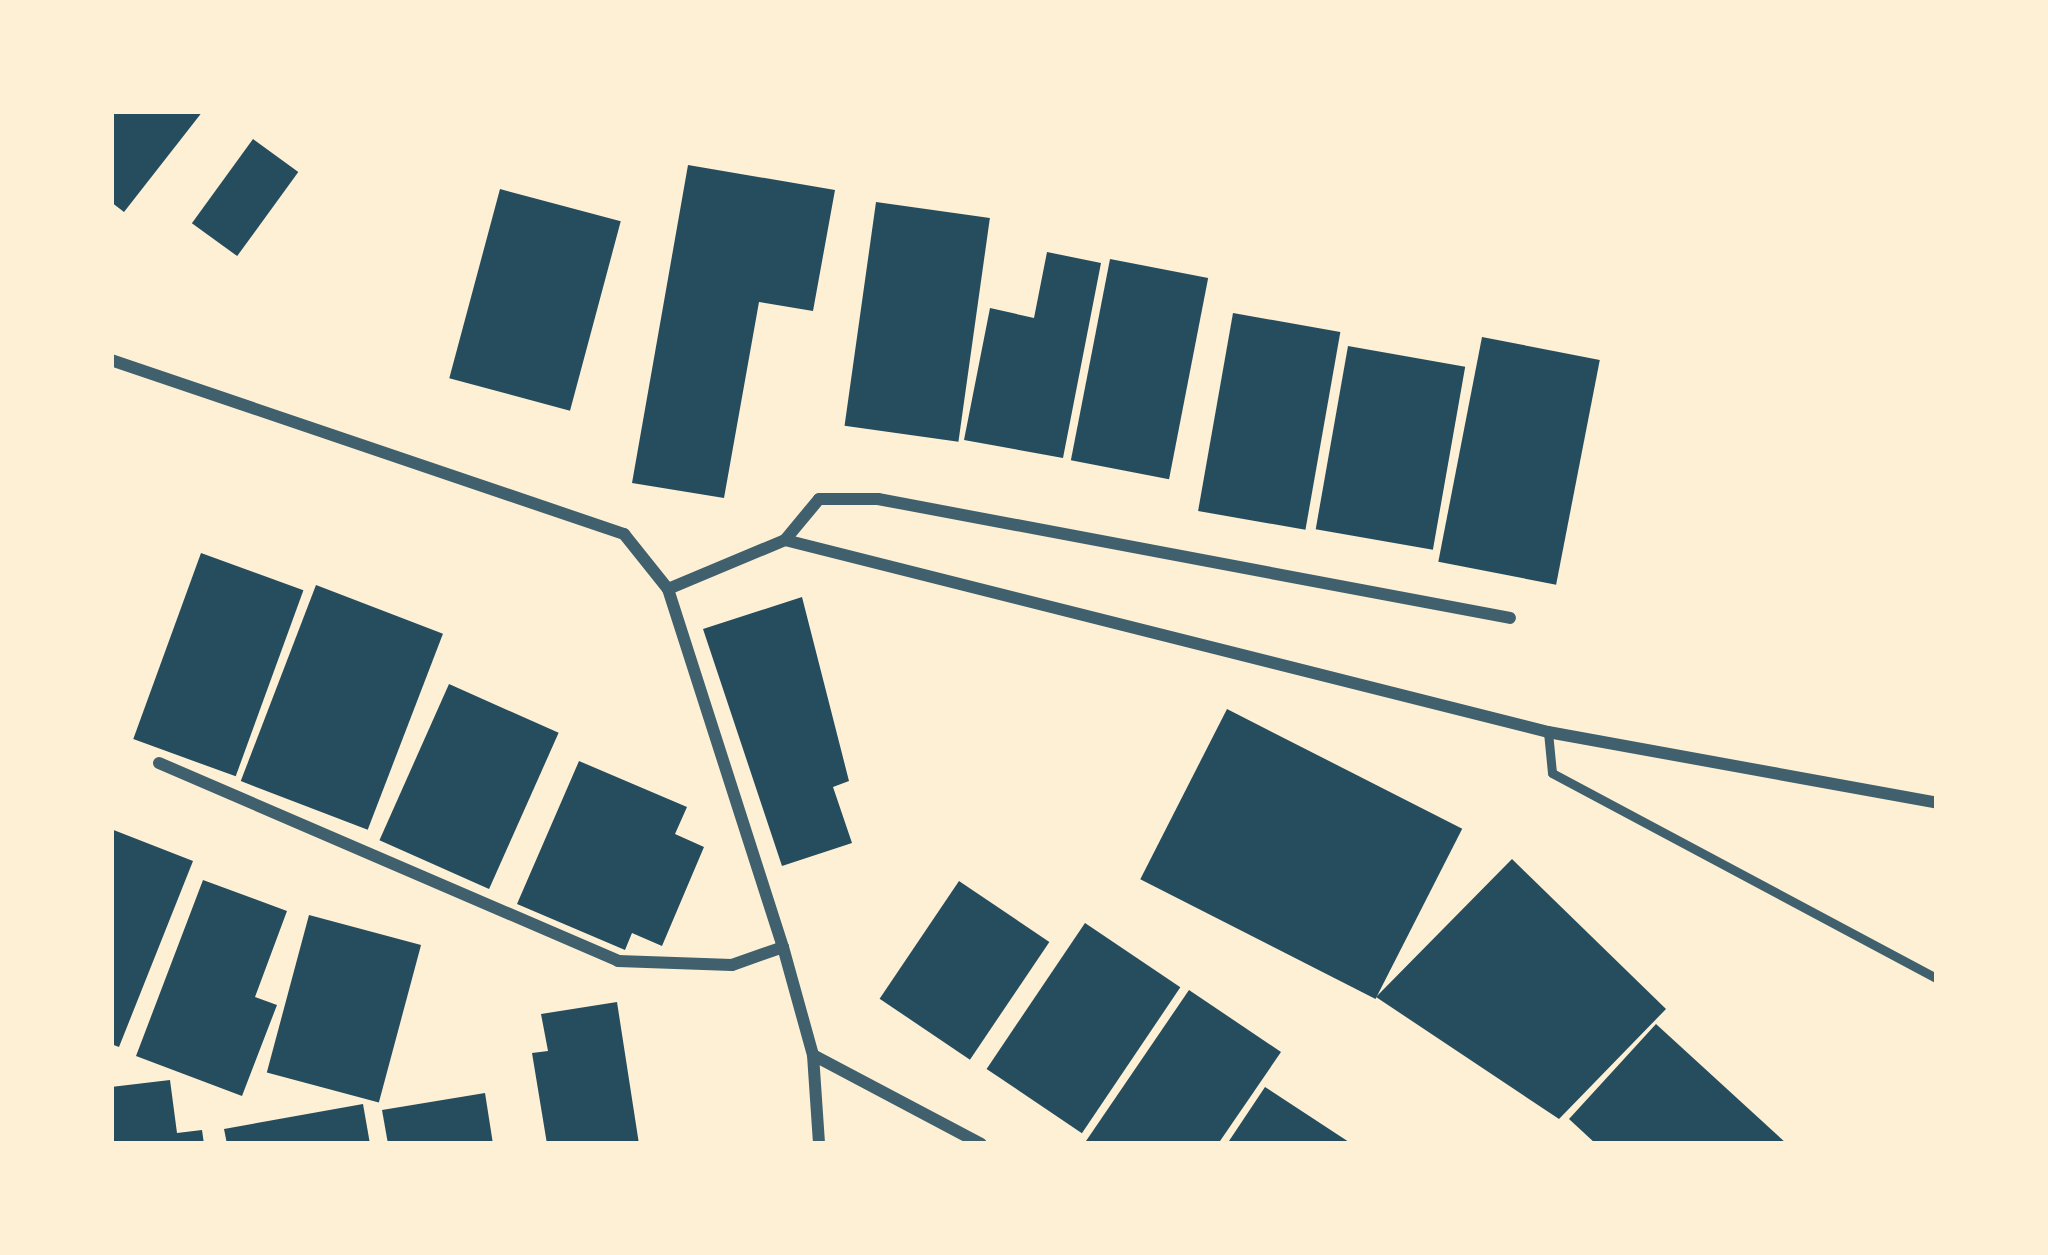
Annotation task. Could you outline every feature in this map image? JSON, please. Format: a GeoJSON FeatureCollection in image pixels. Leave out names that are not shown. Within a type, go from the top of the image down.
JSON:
{"type":"FeatureCollection","features":[{"type":"Feature","properties":{"kind":"street"},"geometry":{"type":"LineString","coordinates":[[111,360],[558,507],[624,534],[668,590],[783,947],[813,1055],[819,1144]]}},
{"type":"Feature","properties":{"kind":"street"},"geometry":{"type":"LineString","coordinates":[[668,590],[785,540],[819,499],[878,499],[1510,618]]}},
{"type":"Feature","properties":{"kind":"street"},"geometry":{"type":"LineString","coordinates":[[785,540],[1548,732],[1937,802]]}},
{"type":"Feature","properties":{"kind":"street"},"geometry":{"type":"LineString","coordinates":[[159,763],[618,961],[732,964],[783,947]]}},
{"type":"Feature","properties":{"kind":"street"},"geometry":{"type":"LineString","coordinates":[[813,1055],[981,1144]]}},
{"type":"Feature","properties":{"kind":"lane"},"geometry":{"type":"LineString","coordinates":[[1548,732],[1552,773],[1937,979]]}},
{"type":"Feature","properties":{"kind":"building"},"geometry":{"type":"Polygon","coordinates":[[[111,111],[203,111],[124,212],[111,202],[111,111]]]}},
{"type":"Feature","properties":{"kind":"building"},"geometry":{"type":"Polygon","coordinates":[[[253,139],[298,172],[237,256],[192,223],[253,139]]]}},
{"type":"Feature","properties":{"kind":"building"},"geometry":{"type":"Polygon","coordinates":[[[688,165],[835,190],[813,311],[759,302],[724,498],[632,483],[688,165]]]}},
{"type":"Feature","properties":{"kind":"building"},"geometry":{"type":"Polygon","coordinates":[[[500,189],[621,221],[570,411],[449,378],[500,189]]]}},
{"type":"Feature","properties":{"kind":"building"},"geometry":{"type":"Polygon","coordinates":[[[876,202],[990,218],[958,442],[845,426],[876,202]]]}},
{"type":"Feature","properties":{"kind":"building"},"geometry":{"type":"Polygon","coordinates":[[[1047,252],[1101,263],[1063,458],[964,440],[990,308],[1034,318],[1047,252]]]}},
{"type":"Feature","properties":{"kind":"building"},"geometry":{"type":"Polygon","coordinates":[[[1110,259],[1208,278],[1169,479],[1071,460],[1110,259]]]}},
{"type":"Feature","properties":{"kind":"building"},"geometry":{"type":"Polygon","coordinates":[[[1233,313],[1340,332],[1305,530],[1198,511],[1233,313]]]}},
{"type":"Feature","properties":{"kind":"building"},"geometry":{"type":"Polygon","coordinates":[[[1482,337],[1600,360],[1556,585],[1438,562],[1482,337]]]}},
{"type":"Feature","properties":{"kind":"building"},"geometry":{"type":"Polygon","coordinates":[[[1348,346],[1465,367],[1433,550],[1316,529],[1348,346]]]}},
{"type":"Feature","properties":{"kind":"building"},"geometry":{"type":"Polygon","coordinates":[[[201,553],[303,590],[236,776],[133,739],[201,553]]]}},
{"type":"Feature","properties":{"kind":"building"},"geometry":{"type":"Polygon","coordinates":[[[316,585],[443,634],[368,830],[241,781],[316,585]]]}},
{"type":"Feature","properties":{"kind":"building"},"geometry":{"type":"Polygon","coordinates":[[[802,597],[849,781],[833,787],[852,843],[782,866],[703,629],[802,597]]]}},
{"type":"Feature","properties":{"kind":"building"},"geometry":{"type":"Polygon","coordinates":[[[449,684],[559,733],[489,889],[379,840],[449,684]]]}},
{"type":"Feature","properties":{"kind":"building"},"geometry":{"type":"Polygon","coordinates":[[[1227,709],[1462,829],[1376,999],[1140,879],[1227,709]]]}},
{"type":"Feature","properties":{"kind":"building"},"geometry":{"type":"Polygon","coordinates":[[[579,761],[687,807],[675,834],[704,847],[662,946],[632,933],[625,950],[517,904],[579,761]]]}},
{"type":"Feature","properties":{"kind":"building"},"geometry":{"type":"Polygon","coordinates":[[[111,829],[193,861],[119,1047],[111,1044],[111,829]]]}},
{"type":"Feature","properties":{"kind":"building"},"geometry":{"type":"Polygon","coordinates":[[[1512,859],[1666,1009],[1559,1119],[1376,997],[1512,859]]]}},
{"type":"Feature","properties":{"kind":"building"},"geometry":{"type":"Polygon","coordinates":[[[203,880],[287,911],[255,997],[277,1005],[242,1096],[136,1056],[203,880]]]}},
{"type":"Feature","properties":{"kind":"building"},"geometry":{"type":"Polygon","coordinates":[[[959,881],[1049,942],[970,1060],[880,999],[959,881]]]}},
{"type":"Feature","properties":{"kind":"building"},"geometry":{"type":"Polygon","coordinates":[[[309,915],[421,945],[379,1102],[267,1072],[309,915]]]}},
{"type":"Feature","properties":{"kind":"building"},"geometry":{"type":"Polygon","coordinates":[[[1085,923],[1180,987],[1082,1133],[987,1069],[1085,923]]]}},
{"type":"Feature","properties":{"kind":"building"},"geometry":{"type":"Polygon","coordinates":[[[1189,990],[1281,1052],[1218,1144],[1084,1144],[1189,990]]]}},
{"type":"Feature","properties":{"kind":"building"},"geometry":{"type":"Polygon","coordinates":[[[617,1002],[639,1144],[547,1144],[532,1053],[548,1051],[541,1014],[617,1002]]]}},
{"type":"Feature","properties":{"kind":"building"},"geometry":{"type":"Polygon","coordinates":[[[1656,1024],[1787,1144],[1596,1144],[1569,1119],[1656,1024]]]}},
{"type":"Feature","properties":{"kind":"building"},"geometry":{"type":"Polygon","coordinates":[[[170,1080],[177,1133],[202,1130],[204,1144],[111,1144],[111,1087],[170,1080]]]}},
{"type":"Feature","properties":{"kind":"building"},"geometry":{"type":"Polygon","coordinates":[[[1265,1087],[1352,1144],[1227,1144],[1265,1087]]]}},
{"type":"Feature","properties":{"kind":"building"},"geometry":{"type":"Polygon","coordinates":[[[485,1093],[493,1144],[388,1144],[382,1110],[485,1093]]]}},
{"type":"Feature","properties":{"kind":"building"},"geometry":{"type":"Polygon","coordinates":[[[363,1104],[370,1144],[227,1144],[224,1129],[363,1104]]]}}]}
